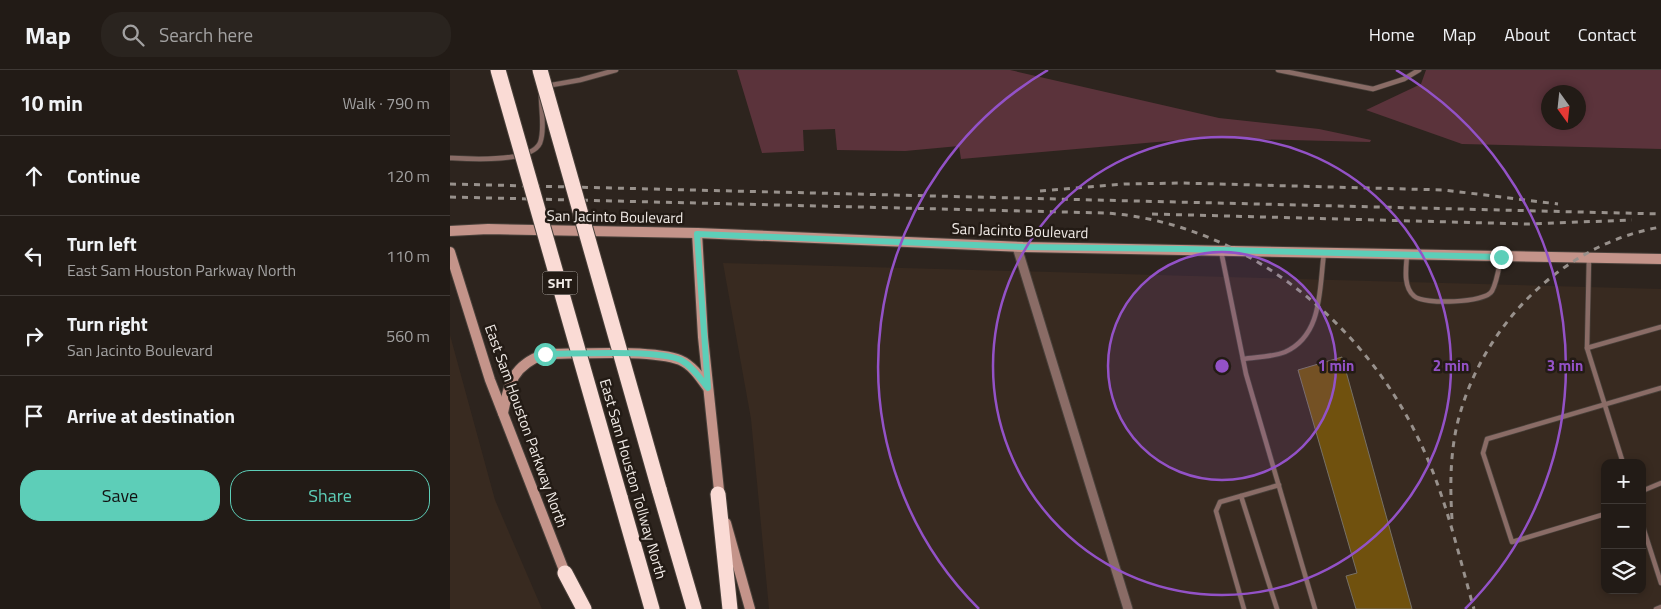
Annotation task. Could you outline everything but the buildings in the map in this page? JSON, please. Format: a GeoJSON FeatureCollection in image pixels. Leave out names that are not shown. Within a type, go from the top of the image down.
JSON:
{"type":"FeatureCollection","features":[{"type":"Feature","properties":{"kind":"highway","name":"East Sam Houston Tollway North"},"geometry":{"type":"LineString","coordinates":[[498,70],[652,609]]}},
{"type":"Feature","properties":{"kind":"highway","name":"East Sam Houston Tollway North"},"geometry":{"type":"LineString","coordinates":[[544,70],[694,609]]}},
{"type":"Feature","properties":{"kind":"highway"},"geometry":{"type":"LineString","coordinates":[[718,494],[730,609]]}},
{"type":"Feature","properties":{"kind":"highway"},"geometry":{"type":"LineString","coordinates":[[565,573],[584,609]]}},
{"type":"Feature","properties":{"kind":"main road","name":"San Jacinto Boulevard"},"geometry":{"type":"LineString","coordinates":[[450,231],[488,229],[697,234],[1017,247],[1661,260]]}},
{"type":"Feature","properties":{"kind":"main road"},"geometry":{"type":"LineString","coordinates":[[697,234],[718,494],[750,609]]}},
{"type":"Feature","properties":{"kind":"main road","name":"East Sam Houston Parkway North"},"geometry":{"type":"LineString","coordinates":[[450,252],[490,380],[580,609]]}},
{"type":"Feature","properties":{"kind":"main road"},"geometry":{"type":"LineString","coordinates":[[503,414],[509,385],[518,370],[530,359],[545,354],[661,355],[681,360],[694,370],[708,388]]}},
{"type":"Feature","properties":{"kind":"street"},"geometry":{"type":"LineString","coordinates":[[1017,247],[1128,609]]}},
{"type":"Feature","properties":{"kind":"lane"},"geometry":{"type":"LineString","coordinates":[[450,158],[507,157],[533,150],[540,142],[544,70]]}},
{"type":"Feature","properties":{"kind":"lane"},"geometry":{"type":"LineString","coordinates":[[543,87],[580,80],[616,70]]}},
{"type":"Feature","properties":{"kind":"lane"},"geometry":{"type":"LineString","coordinates":[[1278,70],[1373,89],[1404,78],[1419,70]]}},
{"type":"Feature","properties":{"kind":"lane"},"geometry":{"type":"LineString","coordinates":[[1221,250],[1243,359],[1315,609]]}},
{"type":"Feature","properties":{"kind":"lane"},"geometry":{"type":"LineString","coordinates":[[1243,359],[1284,353],[1301,342],[1311,329],[1316,314],[1324,253]]}},
{"type":"Feature","properties":{"kind":"lane"},"geometry":{"type":"LineString","coordinates":[[1407,255],[1406,279],[1410,292],[1422,301],[1477,299],[1487,296],[1492,292],[1501,257]]}},
{"type":"Feature","properties":{"kind":"lane"},"geometry":{"type":"LineString","coordinates":[[1589,258],[1588,348],[1622,459]]}},
{"type":"Feature","properties":{"kind":"lane"},"geometry":{"type":"LineString","coordinates":[[1588,348],[1661,327]]}},
{"type":"Feature","properties":{"kind":"lane"},"geometry":{"type":"LineString","coordinates":[[1601,515],[1512,542],[1483,453],[1487,439],[1661,388]]}},
{"type":"Feature","properties":{"kind":"lane"},"geometry":{"type":"LineString","coordinates":[[1646,490],[1661,484]]}},
{"type":"Feature","properties":{"kind":"lane"},"geometry":{"type":"LineString","coordinates":[[1244,609],[1216,511],[1220,502],[1279,485]]}},
{"type":"Feature","properties":{"kind":"lane"},"geometry":{"type":"LineString","coordinates":[[1241,496],[1277,609]]}},
{"type":"Feature","properties":{"kind":"lane"},"geometry":{"type":"LineString","coordinates":[[1646,536],[1661,583]]}},
{"type":"Feature","properties":{"kind":"lane"},"geometry":{"type":"LineString","coordinates":[[1656,609],[1661,607]]}},
{"type":"Feature","properties":{"kind":"shaded area"},"geometry":{"type":"Polygon","coordinates":[[[737,70],[1010,70],[1219,118],[1319,129],[1371,140],[1370,142],[1203,138],[961,159],[959,146],[905,151],[837,150],[835,129],[803,130],[804,151],[762,153],[737,70]]]}},
{"type":"Feature","properties":{"kind":"shaded area"},"geometry":{"type":"Polygon","coordinates":[[[1426,70],[1661,70],[1661,149],[1462,144],[1366,110],[1421,84],[1426,70]]]}},
{"type":"Feature","properties":{"kind":"shaded area"},"geometry":{"type":"Polygon","coordinates":[[[723,263],[1661,289],[1661,609],[769,609],[751,419],[723,263]]]}},
{"type":"Feature","properties":{"kind":"shaded area"},"geometry":{"type":"Polygon","coordinates":[[[450,335],[495,500],[542,609],[450,609],[450,335]]]}},
{"type":"Feature","properties":{"kind":"railway"},"geometry":{"type":"LineString","coordinates":[[1040,191],[1125,184],[1181,183],[1444,190],[1558,204]]}},
{"type":"Feature","properties":{"kind":"railway"},"geometry":{"type":"LineString","coordinates":[[450,184],[1661,214]]}},
{"type":"Feature","properties":{"kind":"railway"},"geometry":{"type":"LineString","coordinates":[[450,197],[1105,213],[1155,220],[1203,235],[1249,257],[1291,284],[1330,317],[1365,355],[1395,396],[1419,440],[1436,481],[1474,609]]}},
{"type":"Feature","properties":{"kind":"railway"},"geometry":{"type":"LineString","coordinates":[[1152,214],[1527,224],[1632,220]]}},
{"type":"Feature","properties":{"kind":"railway"},"geometry":{"type":"LineString","coordinates":[[1452,519],[1451,472],[1457,425],[1468,389],[1485,356],[1505,324],[1530,296],[1559,272],[1590,251],[1624,236],[1661,227]]}},
{"type":"Feature","properties":{"kind":"route"},"geometry":{"type":"LineString","coordinates":[[545,354],[661,355],[681,360],[694,370],[708,388],[697,234],[1023,247],[1501,257]]}}]}
